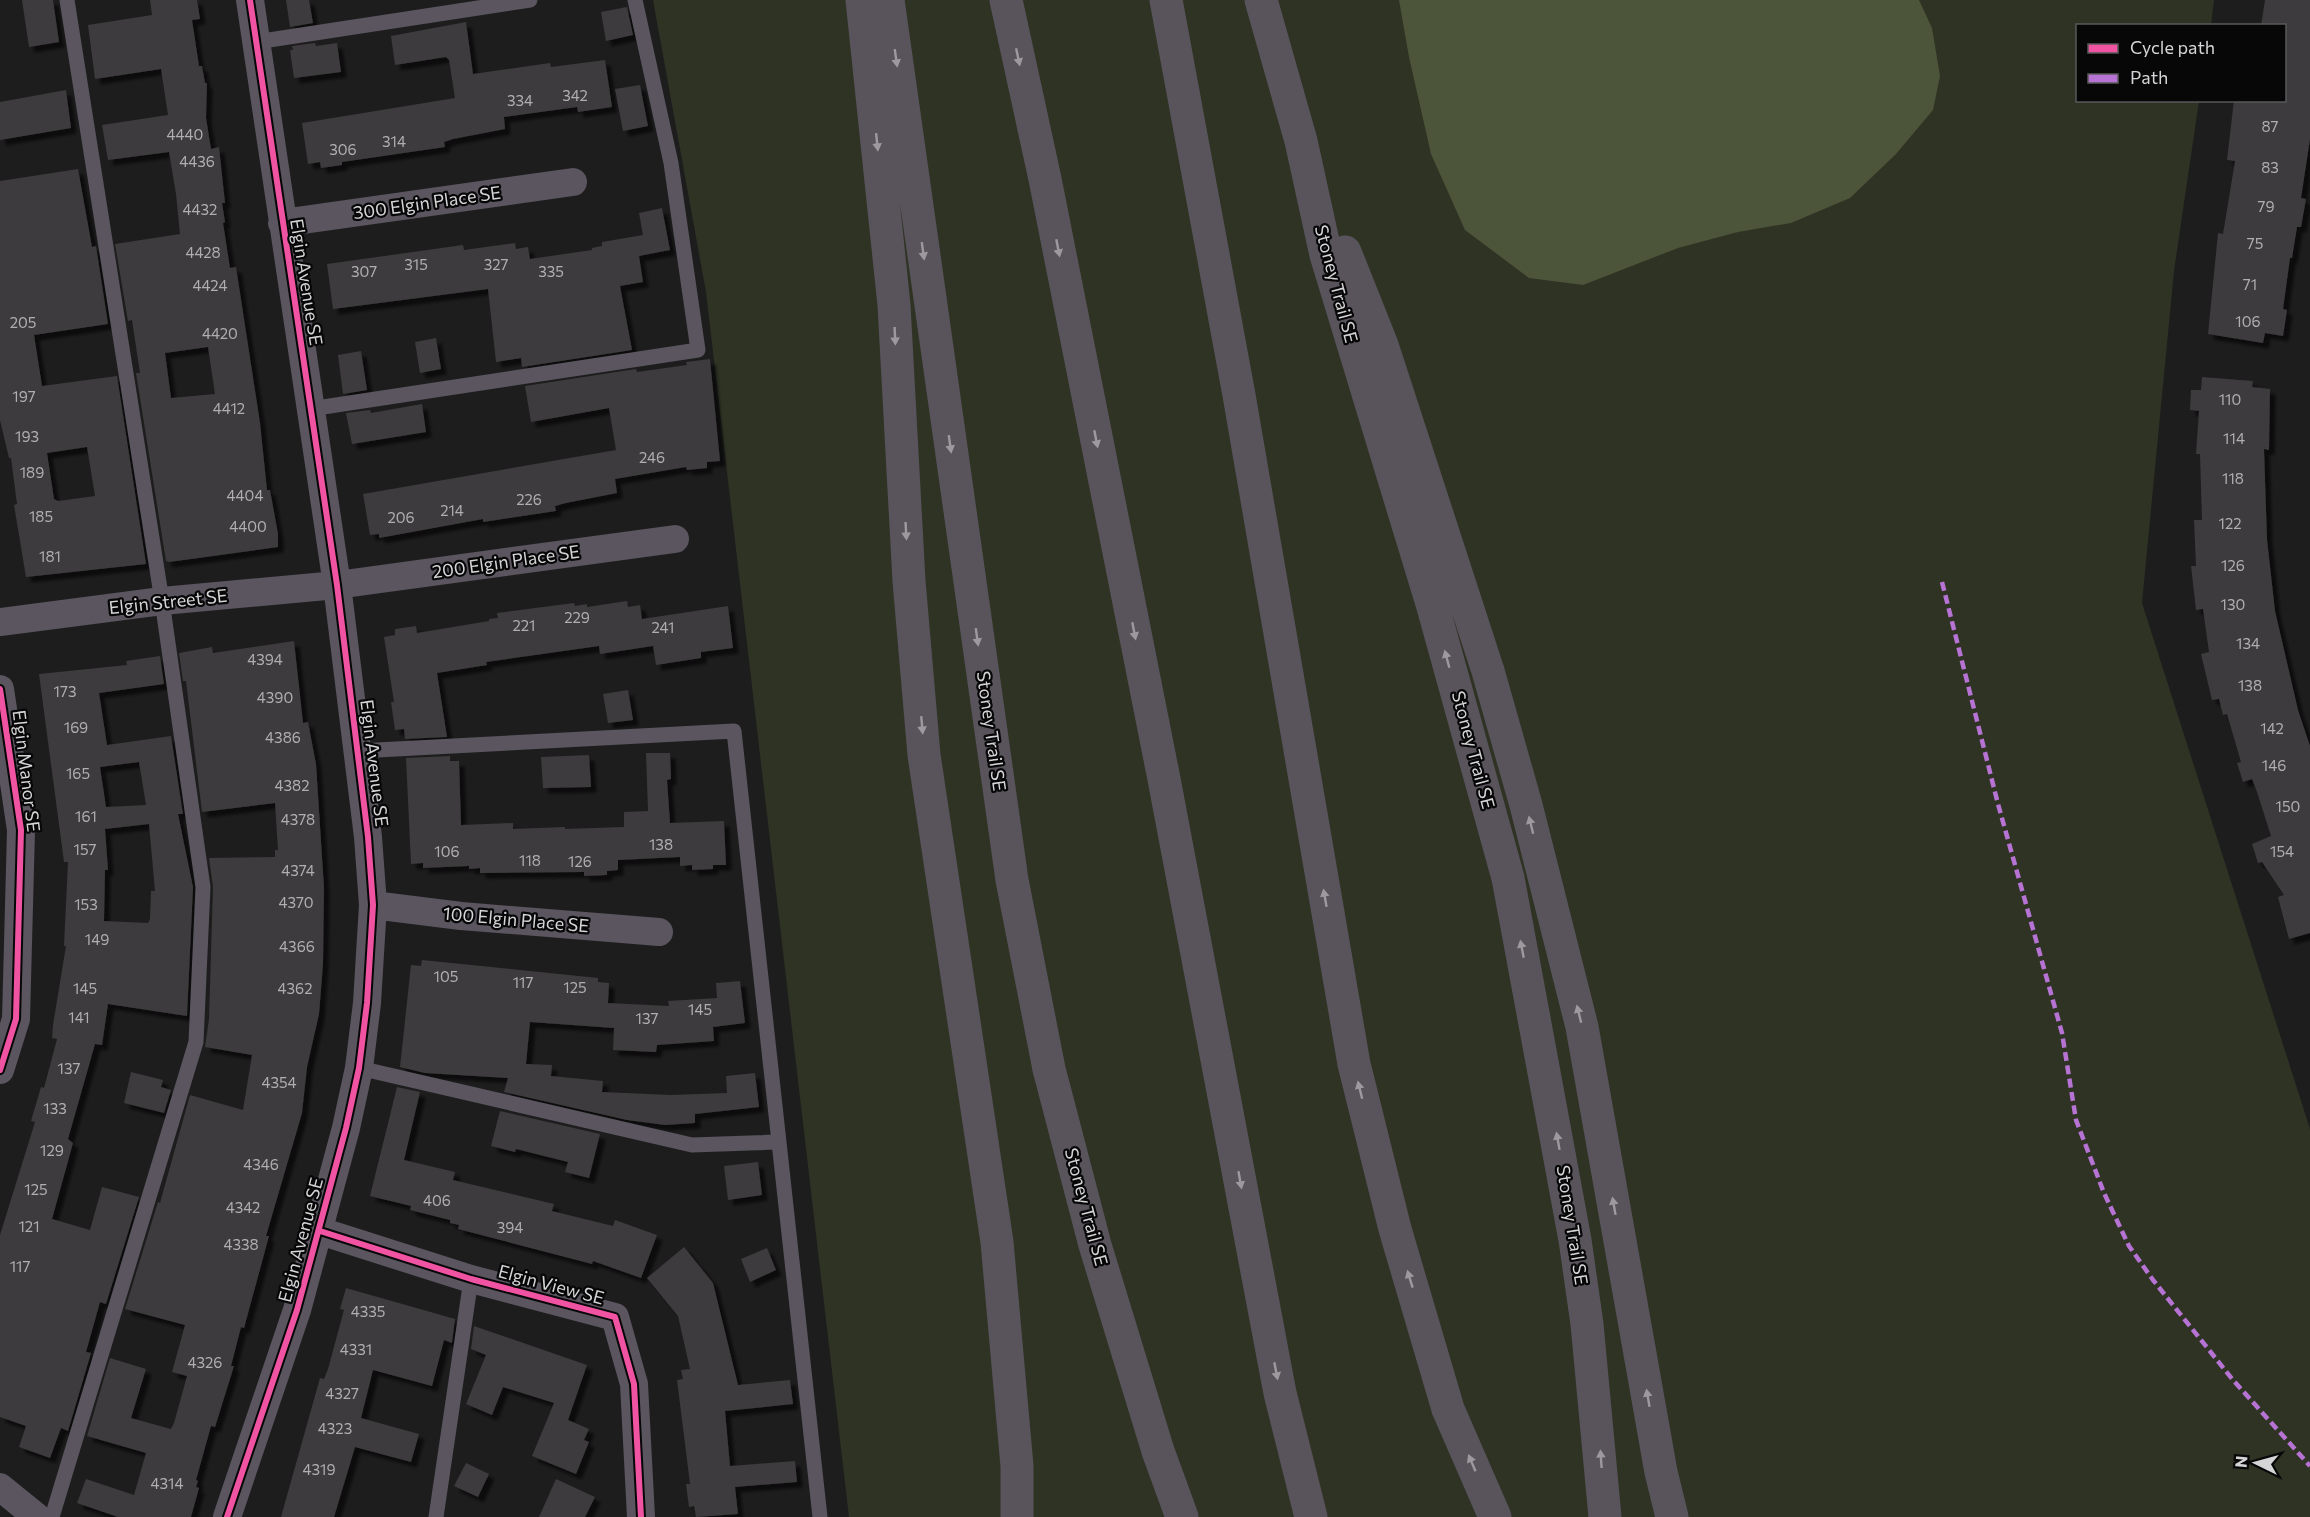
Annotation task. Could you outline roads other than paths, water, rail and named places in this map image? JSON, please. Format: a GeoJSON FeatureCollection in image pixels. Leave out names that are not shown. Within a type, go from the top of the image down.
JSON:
{"type":"FeatureCollection","features":[{"type":"Feature","properties":{"kind":"highway"},"geometry":{"type":"LineString","coordinates":[[862,0],[894,304],[909,581],[924,754],[997,1242],[1017,1466],[1017,1517]]}},
{"type":"Feature","properties":{"kind":"highway","name":"Stoney Trail SE"},"geometry":{"type":"LineString","coordinates":[[888,0],[1012,880],[1049,1069],[1090,1223],[1158,1451],[1182,1517]]}},
{"type":"Feature","properties":{"kind":"highway"},"geometry":{"type":"LineString","coordinates":[[1006,0],[1164,779],[1280,1393],[1311,1517]]}},
{"type":"Feature","properties":{"kind":"highway"},"geometry":{"type":"LineString","coordinates":[[1166,0],[1241,407],[1354,1064],[1395,1229],[1448,1409],[1495,1517]]}},
{"type":"Feature","properties":{"kind":"highway","name":"Stoney Trail SE"},"geometry":{"type":"LineString","coordinates":[[1261,0],[1301,141],[1326,255],[1433,607],[1508,878],[1575,1240],[1591,1359],[1605,1517]]}},
{"type":"Feature","properties":{"kind":"highway"},"geometry":{"type":"LineString","coordinates":[[1301,141],[1382,345],[1488,671],[1526,805],[1582,1027],[1661,1472],[1672,1517]]}},
{"type":"Feature","properties":{"kind":"street","name":"Elgin Avenue SE"},"geometry":{"type":"LineString","coordinates":[[227,1517],[297,1310],[320,1231],[359,1068],[373,905],[358,751],[337,585],[250,0]]}},
{"type":"Feature","properties":{"kind":"street","name":"300 Elgin Place SE"},"geometry":{"type":"LineString","coordinates":[[282,223],[573,182]]}},
{"type":"Feature","properties":{"kind":"street","name":"200 Elgin Place SE"},"geometry":{"type":"LineString","coordinates":[[337,585],[675,539]]}},
{"type":"Feature","properties":{"kind":"street","name":"Elgin Street SE"},"geometry":{"type":"LineString","coordinates":[[0,622],[162,601],[337,585]]}},
{"type":"Feature","properties":{"kind":"street","name":"Elgin Manor SE"},"geometry":{"type":"LineString","coordinates":[[0,689],[21,830],[16,1019],[0,1070]]}},
{"type":"Feature","properties":{"kind":"street","name":"100 Elgin Place SE"},"geometry":{"type":"LineString","coordinates":[[373,905],[460,916],[659,932]]}},
{"type":"Feature","properties":{"kind":"street","name":"Elgin View SE"},"geometry":{"type":"LineString","coordinates":[[320,1231],[471,1279],[615,1317],[634,1384],[641,1517]]}},
{"type":"Feature","properties":{"kind":"street"},"geometry":{"type":"LineString","coordinates":[[0,1487],[37,1517]]}},
{"type":"Feature","properties":{"kind":"lane"},"geometry":{"type":"LineString","coordinates":[[52,1517],[196,1042],[203,886],[162,601],[67,0]]}},
{"type":"Feature","properties":{"kind":"lane"},"geometry":{"type":"LineString","coordinates":[[256,42],[530,0]]}},
{"type":"Feature","properties":{"kind":"lane"},"geometry":{"type":"LineString","coordinates":[[310,409],[698,350],[671,163],[634,0]]}},
{"type":"Feature","properties":{"kind":"lane"},"geometry":{"type":"LineString","coordinates":[[358,751],[734,731],[777,1142],[820,1517]]}},
{"type":"Feature","properties":{"kind":"lane"},"geometry":{"type":"LineString","coordinates":[[359,1068],[692,1145],[777,1142]]}},
{"type":"Feature","properties":{"kind":"lane"},"geometry":{"type":"LineString","coordinates":[[436,1517],[471,1279]]}}]}
